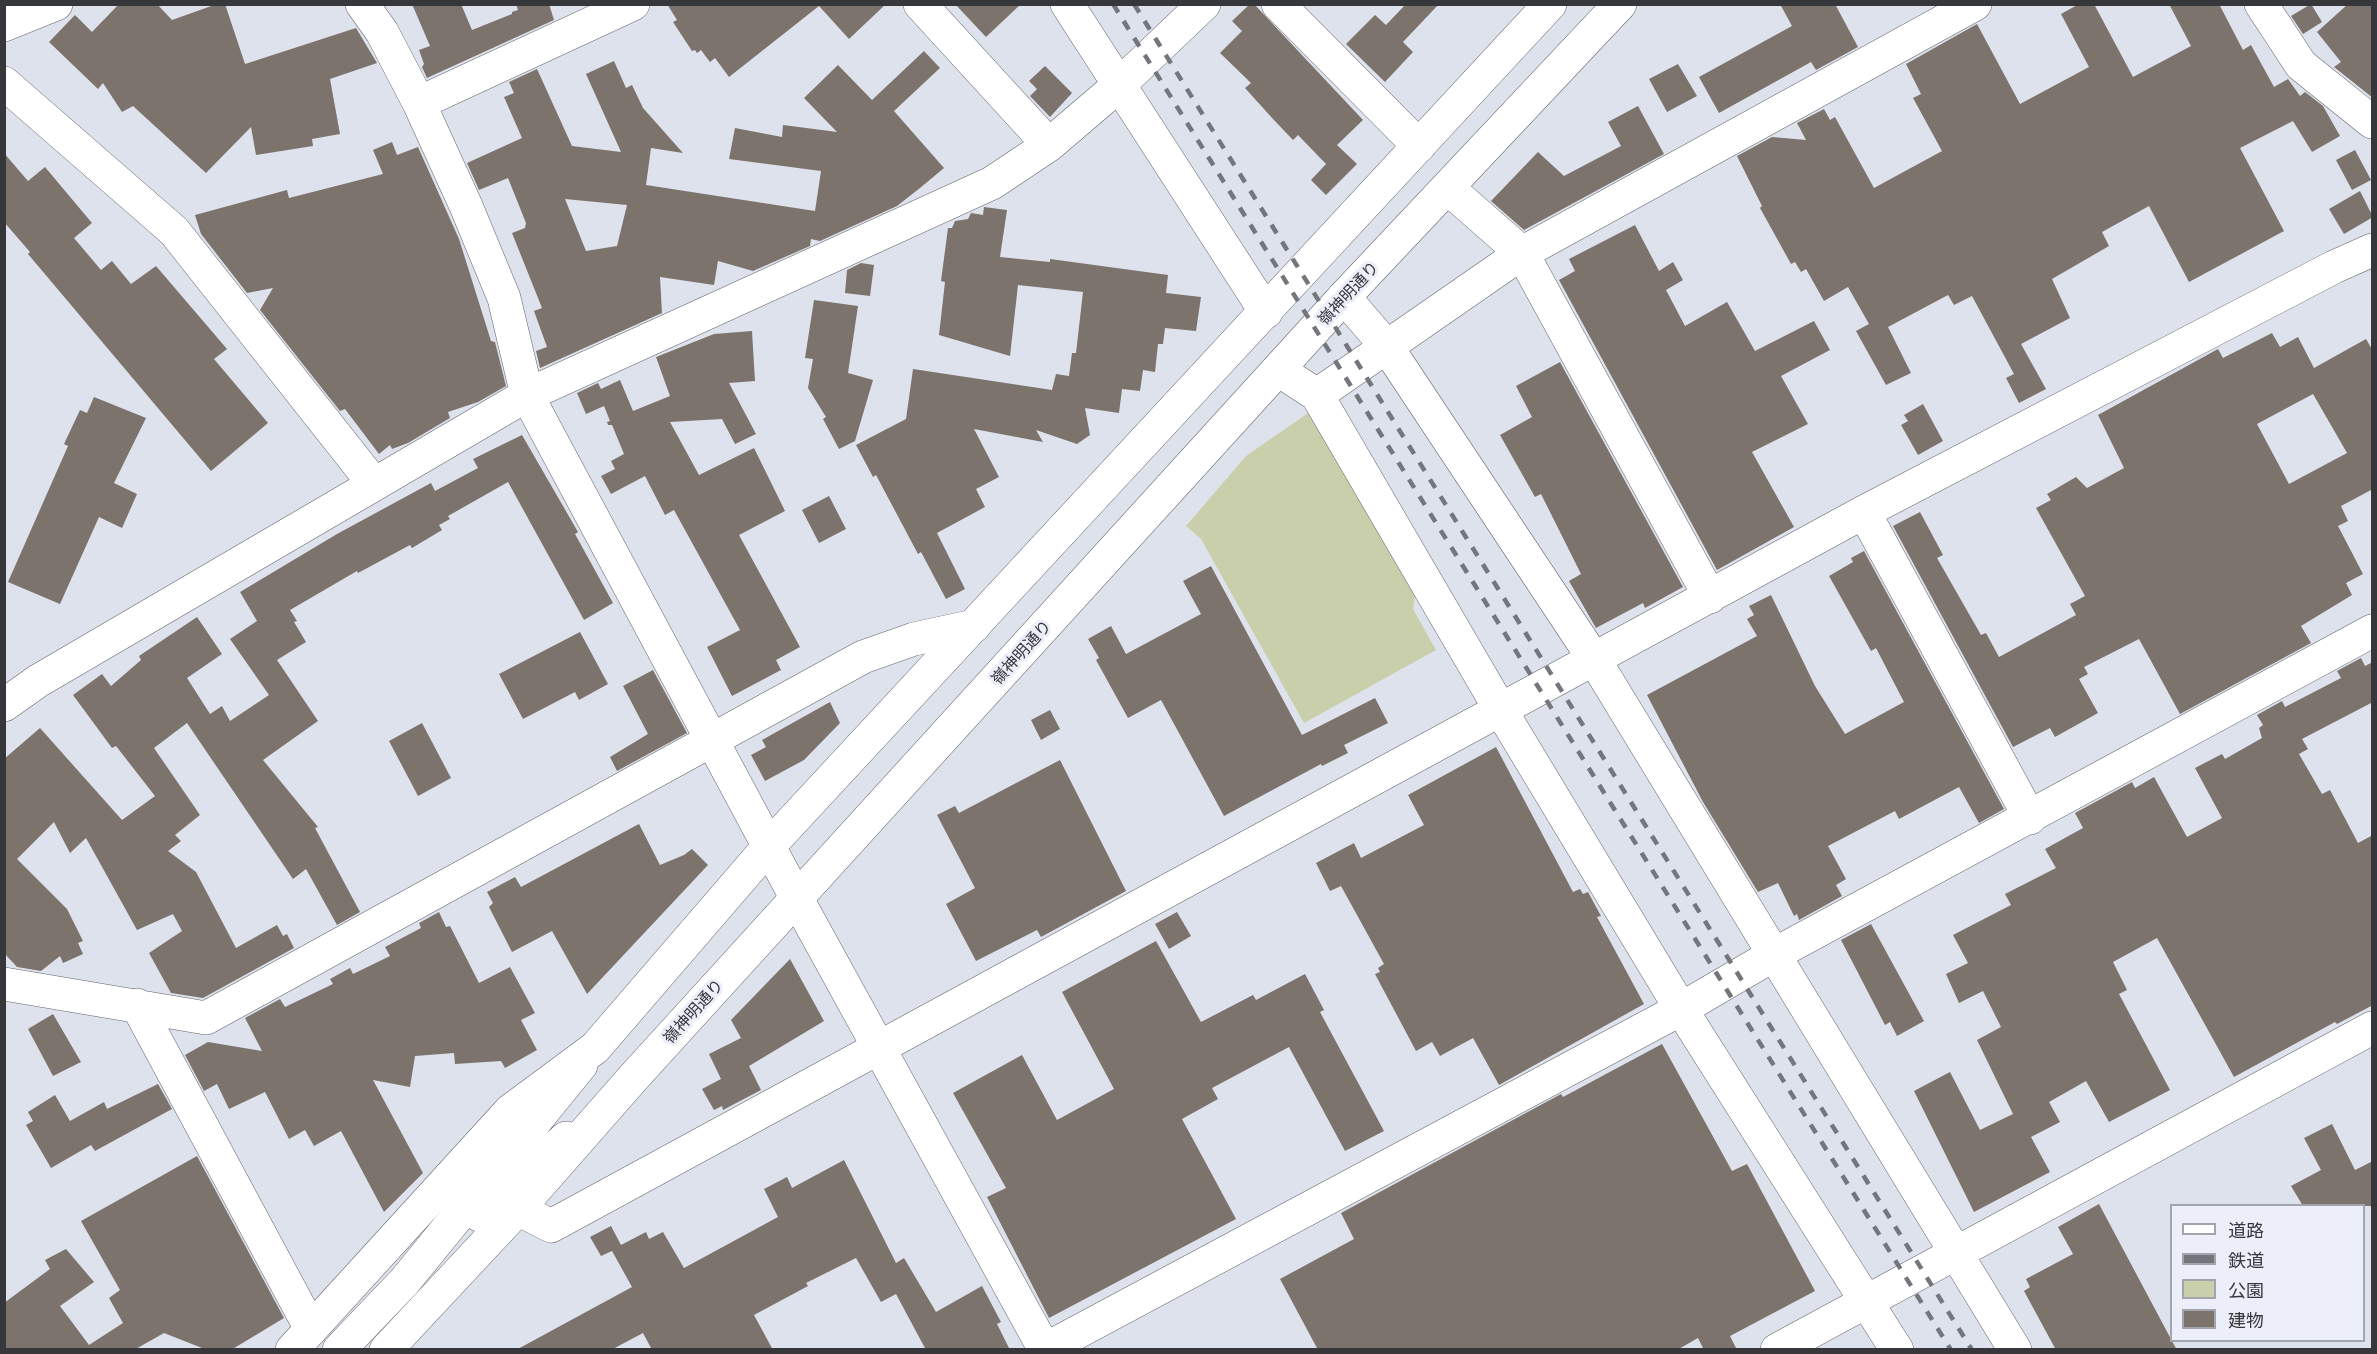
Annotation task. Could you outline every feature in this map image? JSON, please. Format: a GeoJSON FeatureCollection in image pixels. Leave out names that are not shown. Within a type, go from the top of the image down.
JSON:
{"type":"FeatureCollection","features":[{"type":"Feature","properties":{"kind":"street"},"geometry":{"type":"LineString","coordinates":[[4,25],[56,4]]}},
{"type":"Feature","properties":{"kind":"street"},"geometry":{"type":"LineString","coordinates":[[362,4],[382,32],[419,104],[466,206],[504,298],[527,395],[714,740],[797,899],[1044,1349],[1680,1009],[1775,954],[2373,631]]}},
{"type":"Feature","properties":{"kind":"street"},"geometry":{"type":"LineString","coordinates":[[419,104],[633,4]]}},
{"type":"Feature","properties":{"kind":"street"},"geometry":{"type":"LineString","coordinates":[[920,4],[1049,145]]}},
{"type":"Feature","properties":{"kind":"street"},"geometry":{"type":"LineString","coordinates":[[1067,4],[1266,312]]}},
{"type":"Feature","properties":{"kind":"street"},"geometry":{"type":"LineString","coordinates":[[4,705],[38,681],[527,395],[993,183],[1049,145],[1119,86],[1204,4]]}},
{"type":"Feature","properties":{"kind":"street"},"geometry":{"type":"LineString","coordinates":[[1278,4],[1419,146]]}},
{"type":"Feature","properties":{"kind":"street","name":"嶺神明通り"},"geometry":{"type":"LineString","coordinates":[[339,1350],[404,1282],[595,1048],[770,845],[1550,4]]}},
{"type":"Feature","properties":{"kind":"street","name":"嶺神明通り"},"geometry":{"type":"LineString","coordinates":[[404,1282],[633,1078],[1280,371],[1344,297],[1449,189],[1620,4]]}},
{"type":"Feature","properties":{"kind":"street"},"geometry":{"type":"LineString","coordinates":[[1317,395],[1522,253],[1975,4]]}},
{"type":"Feature","properties":{"kind":"street"},"geometry":{"type":"LineString","coordinates":[[2261,4],[2301,65],[2373,122]]}},
{"type":"Feature","properties":{"kind":"street"},"geometry":{"type":"LineString","coordinates":[[4,83],[174,231],[374,484]]}},
{"type":"Feature","properties":{"kind":"street"},"geometry":{"type":"LineString","coordinates":[[1449,189],[1522,253],[1710,597]]}},
{"type":"Feature","properties":{"kind":"street"},"geometry":{"type":"LineString","coordinates":[[518,1209],[551,1226],[1864,512],[2323,272],[2373,250]]}},
{"type":"Feature","properties":{"kind":"street"},"geometry":{"type":"LineString","coordinates":[[1344,297],[1387,347],[1594,659],[2015,1350]]}},
{"type":"Feature","properties":{"kind":"street"},"geometry":{"type":"LineString","coordinates":[[1280,371],[1317,395],[1500,710],[1680,1009],[1897,1350]]}},
{"type":"Feature","properties":{"kind":"street"},"geometry":{"type":"LineString","coordinates":[[1864,512],[2030,818]]}},
{"type":"Feature","properties":{"kind":"street"},"geometry":{"type":"LineString","coordinates":[[4,984],[206,1018],[863,657],[914,639],[974,626]]}},
{"type":"Feature","properties":{"kind":"street"},"geometry":{"type":"LineString","coordinates":[[137,1005],[302,1339],[510,1111],[595,1048]]}},
{"type":"Feature","properties":{"kind":"street"},"geometry":{"type":"LineString","coordinates":[[1778,1350],[2373,1028]]}},
{"type":"Feature","properties":{"kind":"street"},"geometry":{"type":"LineString","coordinates":[[386,1350],[518,1209],[633,1078]]}},
{"type":"Feature","properties":{"kind":"green space"},"geometry":{"type":"Polygon","coordinates":[[[1311,411],[1417,583],[1413,609],[1436,650],[1304,723],[1201,539],[1186,526],[1246,456],[1311,411]]]}},
{"type":"Feature","properties":{"kind":"building"},"geometry":{"type":"Polygon","coordinates":[[[119,4],[157,4],[172,20],[217,4],[225,4],[245,64],[356,28],[377,63],[330,79],[340,134],[312,139],[313,146],[256,155],[251,127],[206,173],[133,106],[122,112],[103,83],[98,89],[49,42],[75,15],[92,32],[119,4]]]}},
{"type":"Feature","properties":{"kind":"building"},"geometry":{"type":"Polygon","coordinates":[[[412,4],[461,4],[472,30],[512,14],[518,10],[516,4],[549,4],[554,20],[427,78],[419,50],[430,46],[412,4]]]}},
{"type":"Feature","properties":{"kind":"building"},"geometry":{"type":"Polygon","coordinates":[[[667,4],[886,4],[849,39],[819,6],[729,77],[715,58],[710,62],[701,50],[697,53],[695,50],[692,51],[673,22],[677,20],[667,4]]]}},
{"type":"Feature","properties":{"kind":"building"},"geometry":{"type":"Polygon","coordinates":[[[955,4],[1021,4],[986,37],[955,4]]]}},
{"type":"Feature","properties":{"kind":"building"},"geometry":{"type":"Polygon","coordinates":[[[1250,4],[1254,4],[1363,120],[1337,145],[1357,164],[1326,195],[1311,180],[1326,164],[1298,135],[1293,140],[1245,88],[1251,83],[1220,53],[1242,31],[1232,21],[1250,4]]]}},
{"type":"Feature","properties":{"kind":"building"},"geometry":{"type":"Polygon","coordinates":[[[1406,4],[1439,4],[1403,42],[1413,52],[1385,82],[1346,44],[1375,15],[1386,25],[1406,4]]]}},
{"type":"Feature","properties":{"kind":"building"},"geometry":{"type":"Polygon","coordinates":[[[1780,4],[1835,4],[1858,47],[1816,70],[1811,62],[1719,113],[1699,77],[1792,26],[1780,4]]]}},
{"type":"Feature","properties":{"kind":"building"},"geometry":{"type":"Polygon","coordinates":[[[2079,4],[2094,4],[2133,77],[2191,46],[2169,4],[2219,4],[2243,50],[2251,45],[2274,87],[2288,79],[2300,96],[2305,92],[2323,106],[2340,136],[2312,152],[2293,121],[2240,148],[2284,231],[2189,282],[2149,206],[2102,232],[2109,246],[2052,279],[2070,318],[2021,344],[2046,389],[2019,403],[2006,378],[2014,374],[1972,296],[1954,305],[1948,295],[1888,327],[1911,373],[1886,385],[1856,331],[1869,324],[1848,287],[1824,301],[1806,269],[1801,272],[1795,262],[1791,264],[1760,208],[1762,206],[1737,156],[1772,137],[1806,140],[1797,123],[1824,109],[1830,120],[1835,117],[1874,188],[1942,151],[1913,98],[1921,94],[1906,64],[1977,24],[2020,104],[2089,67],[2061,14],[2079,4]]]}},
{"type":"Feature","properties":{"kind":"building"},"geometry":{"type":"Polygon","coordinates":[[[2311,4],[2322,22],[2303,34],[2291,16],[2311,4]]]}},
{"type":"Feature","properties":{"kind":"building"},"geometry":{"type":"Polygon","coordinates":[[[2348,4],[2373,4],[2373,98],[2334,67],[2341,62],[2317,32],[2348,4]]]}},
{"type":"Feature","properties":{"kind":"building"},"geometry":{"type":"Polygon","coordinates":[[[924,51],[940,68],[894,111],[944,168],[897,206],[820,241],[811,239],[810,246],[753,271],[718,261],[714,285],[660,277],[662,313],[540,368],[536,351],[547,347],[534,311],[542,308],[512,233],[525,228],[526,223],[508,178],[479,190],[467,163],[522,138],[504,97],[514,93],[509,82],[537,69],[572,146],[621,152],[586,74],[614,61],[626,88],[632,85],[643,108],[683,153],[651,148],[646,185],[815,211],[821,171],[729,159],[735,128],[782,137],[783,125],[837,132],[804,98],[838,65],[872,100],[924,51]],[[565,199],[586,251],[617,246],[627,205],[565,199]]]}},
{"type":"Feature","properties":{"kind":"building"},"geometry":{"type":"Polygon","coordinates":[[[1678,64],[1697,96],[1667,112],[1649,79],[1678,64]]]}},
{"type":"Feature","properties":{"kind":"building"},"geometry":{"type":"Polygon","coordinates":[[[1045,66],[1072,93],[1050,117],[1030,96],[1037,89],[1029,81],[1045,66]]]}},
{"type":"Feature","properties":{"kind":"building"},"geometry":{"type":"Polygon","coordinates":[[[1638,106],[1664,154],[1524,230],[1491,201],[1538,152],[1564,176],[1621,146],[1608,122],[1638,106]]]}},
{"type":"Feature","properties":{"kind":"building"},"geometry":{"type":"Polygon","coordinates":[[[392,142],[397,155],[418,147],[459,239],[491,341],[495,342],[506,386],[478,402],[448,412],[450,418],[408,443],[392,449],[390,445],[379,454],[345,409],[340,411],[260,310],[273,288],[247,293],[201,234],[195,215],[287,190],[289,198],[383,174],[373,150],[392,142]]]}},
{"type":"Feature","properties":{"kind":"building"},"geometry":{"type":"Polygon","coordinates":[[[2355,150],[2371,180],[2352,190],[2336,160],[2355,150]]]}},
{"type":"Feature","properties":{"kind":"building"},"geometry":{"type":"Polygon","coordinates":[[[4,153],[28,181],[45,167],[92,223],[74,238],[101,270],[112,261],[131,284],[156,266],[227,349],[214,359],[268,423],[211,471],[28,254],[30,252],[4,222],[4,153]]]}},
{"type":"Feature","properties":{"kind":"building"},"geometry":{"type":"Polygon","coordinates":[[[2360,191],[2373,217],[2344,234],[2329,209],[2360,191]]]}},
{"type":"Feature","properties":{"kind":"building"},"geometry":{"type":"Polygon","coordinates":[[[984,207],[1007,210],[1000,257],[1050,262],[1050,259],[1168,275],[1166,293],[1201,297],[1196,331],[1165,328],[1163,344],[1158,344],[1155,372],[1143,370],[1140,391],[1122,389],[1119,413],[1085,408],[1090,435],[1077,444],[1036,430],[1043,442],[974,429],[999,477],[976,489],[985,507],[937,533],[965,589],[946,599],[921,552],[918,554],[876,475],[873,477],[856,445],[906,419],[913,369],[1052,390],[1056,374],[1069,376],[1072,353],[1076,353],[1083,292],[1018,285],[1010,356],[939,335],[945,282],[941,281],[948,228],[952,228],[955,221],[968,219],[971,213],[983,215],[984,207]]]}},
{"type":"Feature","properties":{"kind":"building"},"geometry":{"type":"Polygon","coordinates":[[[1635,225],[1659,271],[1673,262],[1683,280],[1666,290],[1685,326],[1727,302],[1755,351],[1814,321],[1830,350],[1781,376],[1808,424],[1752,452],[1794,527],[1717,570],[1559,280],[1575,271],[1569,259],[1635,225]]]}},
{"type":"Feature","properties":{"kind":"building"},"geometry":{"type":"Polygon","coordinates":[[[861,263],[874,265],[870,296],[845,293],[847,270],[861,263]]]}},
{"type":"Feature","properties":{"kind":"building"},"geometry":{"type":"Polygon","coordinates":[[[814,300],[858,306],[848,373],[873,380],[855,441],[839,449],[823,419],[826,417],[808,388],[813,359],[805,358],[814,300]]]}},
{"type":"Feature","properties":{"kind":"building"},"geometry":{"type":"Polygon","coordinates":[[[752,331],[755,381],[729,383],[756,434],[735,444],[722,419],[670,422],[699,475],[754,448],[785,511],[739,535],[800,647],[776,660],[781,670],[732,696],[707,647],[740,630],[674,510],[665,515],[645,476],[611,494],[601,476],[615,469],[611,461],[624,454],[612,425],[608,425],[607,422],[610,421],[604,406],[586,414],[577,393],[598,383],[601,389],[620,380],[633,411],[670,396],[656,357],[714,334],[752,331]]]}},
{"type":"Feature","properties":{"kind":"building"},"geometry":{"type":"Polygon","coordinates":[[[2272,333],[2280,347],[2298,337],[2314,368],[2366,339],[2373,351],[2373,489],[2341,506],[2348,521],[2338,526],[2363,574],[2346,583],[2352,595],[2301,626],[2311,643],[2180,714],[2139,639],[2084,667],[2088,674],[2079,679],[2098,713],[2055,737],[2050,728],[2013,747],[1893,526],[1920,512],[1943,555],[1937,558],[1981,635],[1986,633],[1999,657],[2076,615],[2070,604],[2085,596],[2036,508],[2051,500],[2047,494],[2076,477],[2087,488],[2124,468],[2098,415],[2218,349],[2223,358],[2272,333]],[[2313,394],[2257,424],[2289,484],[2347,453],[2313,394]]]}},
{"type":"Feature","properties":{"kind":"building"},"geometry":{"type":"Polygon","coordinates":[[[1560,362],[1683,587],[1645,608],[1643,603],[1596,628],[1569,581],[1581,574],[1541,494],[1535,497],[1500,435],[1532,417],[1516,386],[1560,362]]]}},
{"type":"Feature","properties":{"kind":"building"},"geometry":{"type":"Polygon","coordinates":[[[94,397],[146,418],[114,483],[137,494],[122,528],[99,517],[60,604],[8,582],[68,446],[64,444],[80,410],[87,413],[94,397]]]}},
{"type":"Feature","properties":{"kind":"building"},"geometry":{"type":"Polygon","coordinates":[[[1923,404],[1943,441],[1918,455],[1901,425],[1908,421],[1904,415],[1923,404]]]}},
{"type":"Feature","properties":{"kind":"building"},"geometry":{"type":"Polygon","coordinates":[[[522,435],[578,532],[575,534],[613,603],[584,620],[508,482],[448,516],[450,519],[439,525],[442,530],[412,548],[410,545],[358,573],[357,571],[290,610],[306,642],[277,660],[318,721],[263,760],[318,827],[315,828],[360,912],[337,925],[306,869],[293,879],[187,723],[154,748],[200,815],[175,835],[181,841],[168,851],[196,872],[236,948],[277,925],[283,936],[287,934],[294,948],[203,998],[171,993],[149,953],[182,931],[173,914],[137,930],[86,838],[70,853],[54,822],[17,859],[67,909],[83,941],[78,943],[83,954],[63,963],[60,956],[41,971],[17,967],[4,953],[4,759],[40,728],[122,820],[155,796],[116,746],[112,748],[73,695],[102,674],[111,686],[141,660],[139,656],[197,617],[222,654],[187,678],[210,714],[222,706],[230,721],[269,695],[230,639],[257,621],[240,592],[337,534],[431,483],[435,491],[478,468],[473,459],[522,435]]]}},
{"type":"Feature","properties":{"kind":"building"},"geometry":{"type":"Polygon","coordinates":[[[829,496],[846,529],[819,543],[802,510],[829,496]]]}},
{"type":"Feature","properties":{"kind":"building"},"geometry":{"type":"Polygon","coordinates":[[[1864,551],[2004,809],[1979,823],[1959,787],[1899,819],[1895,811],[1828,846],[1846,879],[1836,885],[1842,896],[1799,920],[1797,914],[1794,916],[1778,883],[1758,892],[1703,802],[1647,695],[1757,636],[1747,619],[1754,615],[1749,606],[1771,595],[1815,686],[1845,734],[1904,702],[1876,648],[1871,651],[1829,576],[1853,562],[1851,558],[1864,551]]]}},
{"type":"Feature","properties":{"kind":"building"},"geometry":{"type":"Polygon","coordinates":[[[1211,566],[1302,735],[1375,698],[1388,723],[1344,745],[1348,753],[1322,766],[1321,764],[1224,816],[1161,700],[1128,718],[1096,660],[1099,658],[1088,639],[1111,626],[1126,654],[1201,614],[1183,581],[1211,566]]]}},
{"type":"Feature","properties":{"kind":"building"},"geometry":{"type":"Polygon","coordinates":[[[580,632],[608,684],[579,700],[575,692],[523,719],[499,674],[580,632]]]}},
{"type":"Feature","properties":{"kind":"building"},"geometry":{"type":"Polygon","coordinates":[[[2361,658],[2365,666],[2373,662],[2373,702],[2302,739],[2308,749],[2299,754],[2322,794],[2330,790],[2358,843],[2373,835],[2373,1005],[2337,1024],[2335,1022],[2234,1077],[2157,938],[2113,962],[2127,990],[2119,994],[2170,1090],[2109,1122],[2086,1081],[2049,1102],[2060,1122],[2031,1137],[2050,1172],[1974,1212],[1914,1091],[1950,1072],[1980,1130],[2013,1114],[1977,1040],[2001,1027],[1983,991],[1959,1003],[1946,974],[1968,963],[1953,935],[2011,905],[2005,894],[2056,868],[2045,849],[2083,828],[2075,813],[2132,782],[2135,788],[2154,777],[2187,837],[2222,818],[2195,768],[2222,754],[2225,759],[2262,738],[2259,728],[2263,725],[2257,715],[2282,701],[2285,707],[2341,678],[2337,671],[2361,658]]]}},
{"type":"Feature","properties":{"kind":"building"},"geometry":{"type":"Polygon","coordinates":[[[653,670],[687,733],[617,771],[610,757],[648,734],[623,686],[653,670]]]}},
{"type":"Feature","properties":{"kind":"building"},"geometry":{"type":"Polygon","coordinates":[[[830,702],[840,723],[804,760],[765,781],[751,755],[766,747],[762,740],[830,702]]]}},
{"type":"Feature","properties":{"kind":"building"},"geometry":{"type":"Polygon","coordinates":[[[1050,710],[1060,729],[1041,740],[1031,720],[1050,710]]]}},
{"type":"Feature","properties":{"kind":"building"},"geometry":{"type":"Polygon","coordinates":[[[422,723],[451,778],[418,796],[389,741],[422,723]]]}},
{"type":"Feature","properties":{"kind":"building"},"geometry":{"type":"Polygon","coordinates":[[[1496,747],[1573,892],[1580,889],[1583,894],[1588,892],[1601,916],[1597,917],[1644,1004],[1499,1085],[1473,1038],[1440,1056],[1432,1042],[1416,1051],[1375,974],[1380,972],[1378,968],[1384,964],[1341,886],[1330,891],[1316,863],[1354,843],[1361,858],[1424,825],[1408,795],[1496,747]]]}},
{"type":"Feature","properties":{"kind":"building"},"geometry":{"type":"Polygon","coordinates":[[[1060,760],[1126,891],[1041,937],[1037,930],[976,961],[946,904],[975,888],[937,815],[955,806],[959,813],[1060,760]]]}},
{"type":"Feature","properties":{"kind":"building"},"geometry":{"type":"Polygon","coordinates":[[[639,824],[660,865],[692,849],[708,865],[587,994],[552,931],[512,952],[489,907],[493,903],[487,892],[515,877],[521,887],[639,824]]]}},
{"type":"Feature","properties":{"kind":"building"},"geometry":{"type":"Polygon","coordinates":[[[439,912],[446,927],[450,926],[479,983],[510,967],[535,1013],[521,1020],[537,1050],[505,1068],[501,1061],[455,1064],[454,1053],[415,1056],[410,1087],[373,1080],[423,1173],[384,1212],[341,1131],[314,1146],[305,1130],[289,1139],[265,1092],[229,1109],[217,1084],[204,1091],[185,1055],[208,1042],[262,1051],[245,1018],[280,999],[285,1007],[333,984],[330,979],[350,968],[353,974],[390,956],[385,947],[421,928],[419,923],[439,912]]]}},
{"type":"Feature","properties":{"kind":"building"},"geometry":{"type":"Polygon","coordinates":[[[1177,912],[1191,936],[1169,949],[1155,924],[1177,912]]]}},
{"type":"Feature","properties":{"kind":"building"},"geometry":{"type":"Polygon","coordinates":[[[1871,924],[1924,1021],[1897,1036],[1890,1022],[1885,1025],[1841,940],[1871,924]]]}},
{"type":"Feature","properties":{"kind":"building"},"geometry":{"type":"Polygon","coordinates":[[[1156,941],[1201,1022],[1253,995],[1256,1000],[1305,974],[1324,1010],[1320,1012],[1384,1131],[1345,1151],[1289,1047],[1212,1088],[1218,1099],[1182,1119],[1236,1219],[1049,1318],[987,1197],[1006,1188],[953,1093],[1022,1055],[1057,1120],[1114,1089],[1062,992],[1156,941]]]}},
{"type":"Feature","properties":{"kind":"building"},"geometry":{"type":"Polygon","coordinates":[[[790,959],[824,1021],[749,1066],[761,1090],[723,1110],[722,1106],[714,1110],[702,1089],[721,1079],[709,1054],[741,1038],[731,1020],[790,959]]]}},
{"type":"Feature","properties":{"kind":"building"},"geometry":{"type":"Polygon","coordinates":[[[53,1014],[81,1062],[53,1076],[28,1029],[53,1014]]]}},
{"type":"Feature","properties":{"kind":"building"},"geometry":{"type":"Polygon","coordinates":[[[1662,1044],[1732,1171],[1747,1164],[1815,1291],[1730,1336],[1737,1350],[1704,1350],[1698,1338],[1677,1350],[1318,1350],[1280,1279],[1354,1239],[1341,1213],[1561,1094],[1563,1097],[1662,1044]]]}},
{"type":"Feature","properties":{"kind":"building"},"geometry":{"type":"Polygon","coordinates":[[[158,1084],[172,1109],[95,1151],[91,1145],[51,1168],[26,1125],[33,1121],[28,1112],[55,1095],[70,1121],[104,1102],[107,1109],[158,1084]]]}},
{"type":"Feature","properties":{"kind":"building"},"geometry":{"type":"Polygon","coordinates":[[[2332,1124],[2355,1170],[2373,1161],[2373,1206],[2302,1204],[2291,1186],[2321,1170],[2304,1138],[2332,1124]]]}},
{"type":"Feature","properties":{"kind":"building"},"geometry":{"type":"Polygon","coordinates":[[[197,1156],[284,1318],[231,1350],[207,1350],[164,1333],[134,1350],[4,1350],[4,1303],[50,1269],[45,1260],[66,1249],[94,1282],[60,1306],[89,1345],[123,1323],[109,1298],[120,1290],[81,1221],[197,1156]]]}},
{"type":"Feature","properties":{"kind":"building"},"geometry":{"type":"Polygon","coordinates":[[[844,1160],[896,1263],[904,1258],[936,1312],[982,1286],[1001,1322],[997,1324],[1010,1350],[926,1350],[896,1294],[881,1302],[856,1258],[806,1283],[808,1286],[754,1315],[773,1350],[652,1350],[643,1333],[611,1350],[516,1350],[632,1287],[612,1251],[601,1256],[590,1237],[611,1226],[621,1245],[646,1232],[649,1239],[663,1232],[684,1268],[778,1217],[764,1189],[787,1177],[792,1188],[844,1160]]]}},
{"type":"Feature","properties":{"kind":"building"},"geometry":{"type":"Polygon","coordinates":[[[2099,1204],[2170,1337],[2170,1342],[2173,1342],[2177,1350],[2056,1350],[2024,1291],[2030,1287],[2026,1279],[2073,1254],[2058,1227],[2099,1204]]]}},
{"type":"Feature","properties":{"kind":"railway"},"geometry":{"type":"LineString","coordinates":[[1113,4],[1951,1350]]}},
{"type":"Feature","properties":{"kind":"railway"},"geometry":{"type":"LineString","coordinates":[[1134,4],[1972,1350]]}}]}
